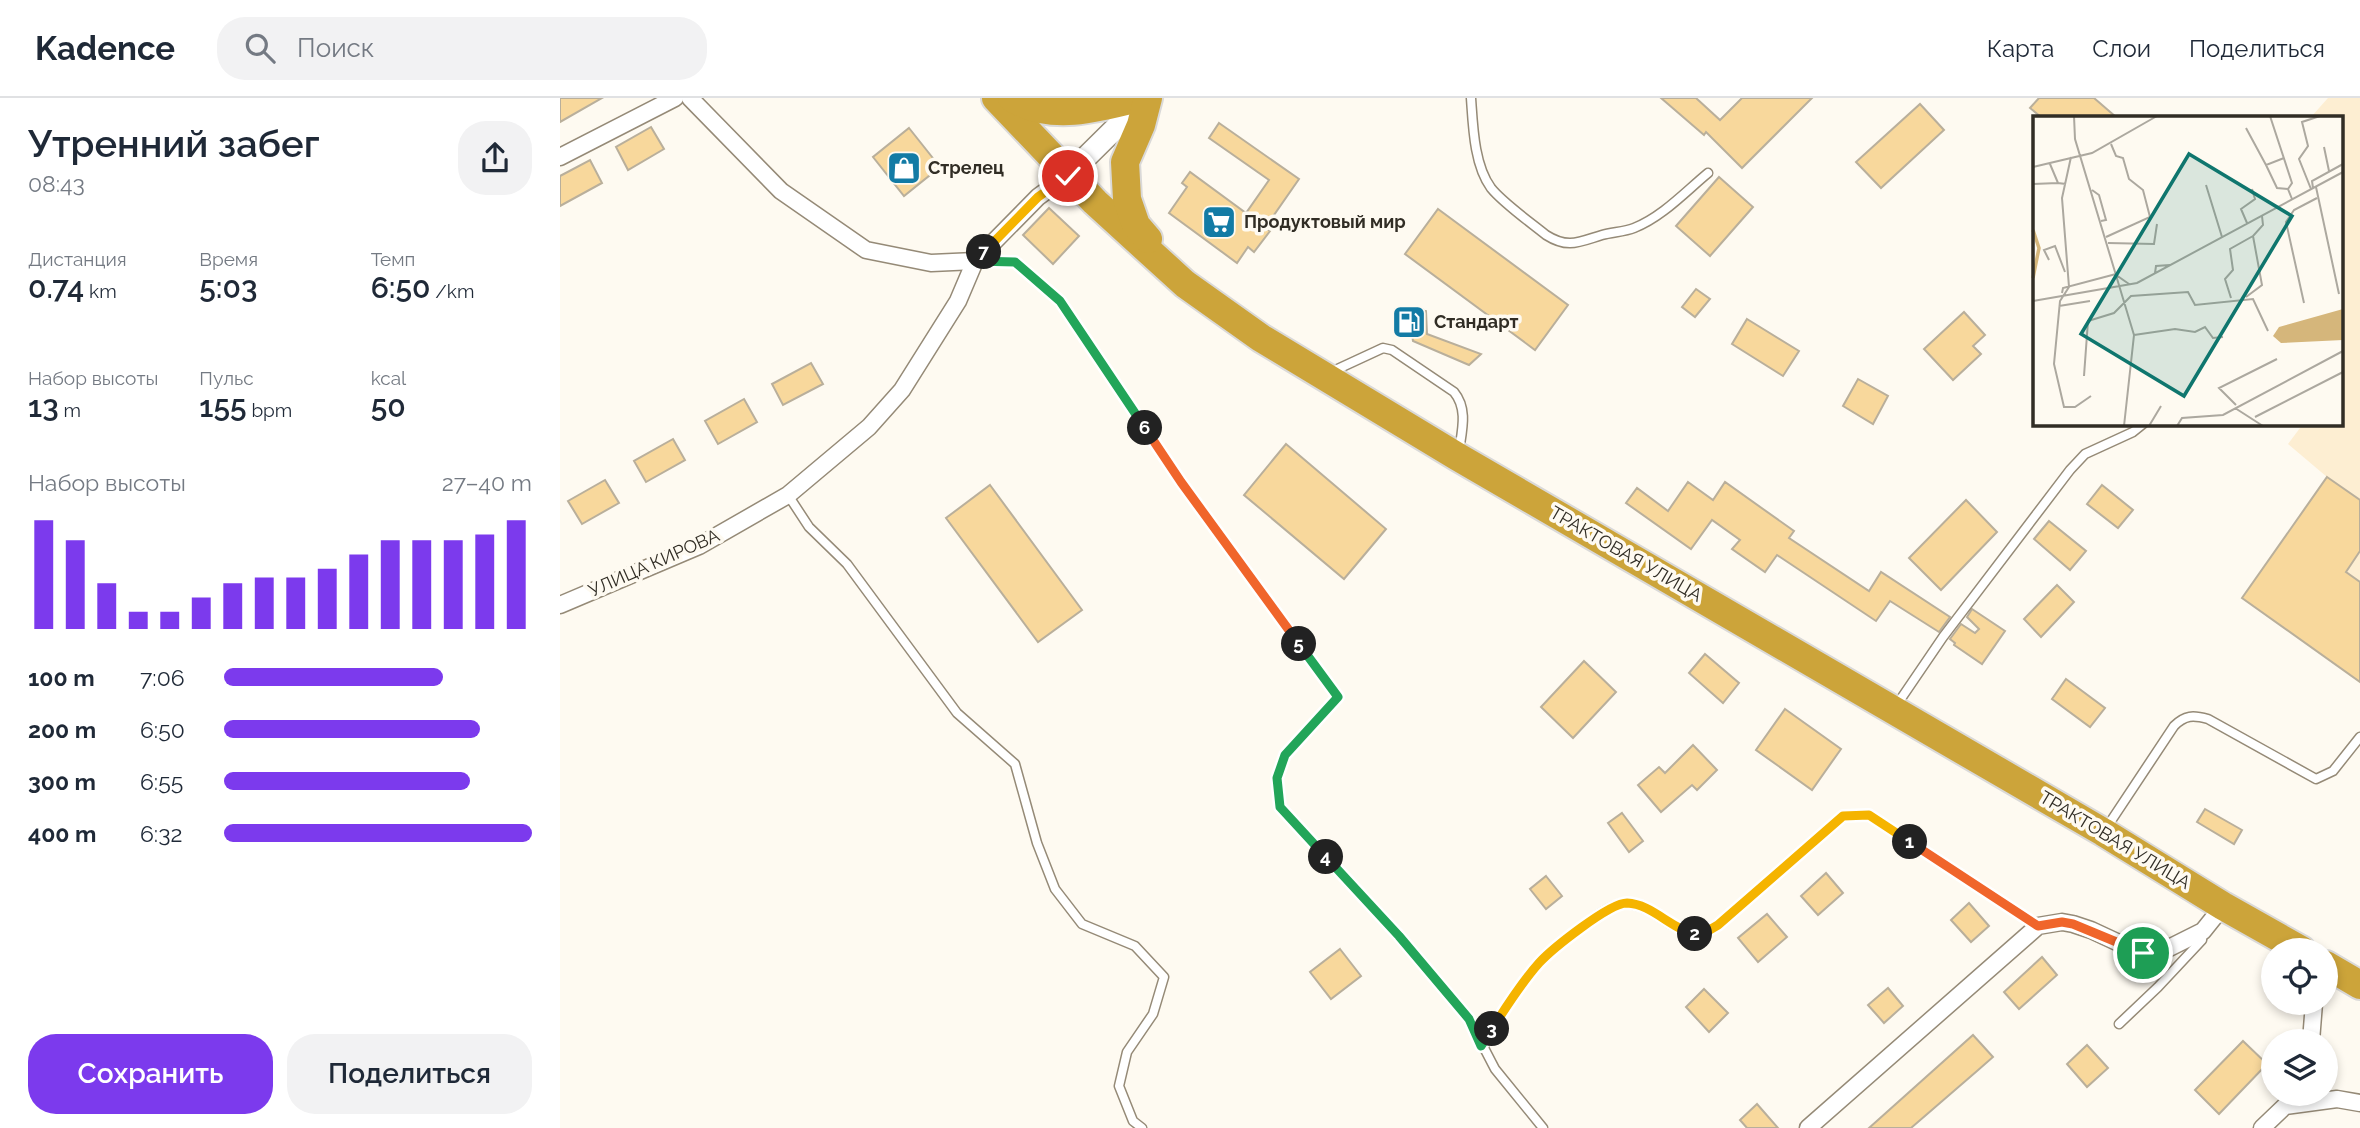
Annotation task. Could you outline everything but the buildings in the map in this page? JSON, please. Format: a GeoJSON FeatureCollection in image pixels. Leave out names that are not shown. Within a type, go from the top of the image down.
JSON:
{"type":"FeatureCollection","features":[{"type":"Feature","properties":{"kind":"highway","name":"ТРАКТОВАЯ УЛИЦА"},"geometry":{"type":"LineString","coordinates":[[996,98],[1068,176],[1185,284],[1261,338],[1322,377],[2103,832],[2280,938]]}},
{"type":"Feature","properties":{"kind":"highway"},"geometry":{"type":"LineString","coordinates":[[1012,98],[1052,112],[1083,111],[1138,98]]}},
{"type":"Feature","properties":{"kind":"highway"},"geometry":{"type":"LineString","coordinates":[[1147,98],[1140,125],[1125,162],[1128,199],[1136,225],[1185,284]]}},
{"type":"Feature","properties":{"kind":"highway"},"geometry":{"type":"LineString","coordinates":[[2338,972],[2360,985]]}},
{"type":"Feature","properties":{"kind":"street"},"geometry":{"type":"LineString","coordinates":[[560,157],[675,98]]}},
{"type":"Feature","properties":{"kind":"street"},"geometry":{"type":"LineString","coordinates":[[690,98],[781,191],[866,250],[931,263],[975,261]]}},
{"type":"Feature","properties":{"kind":"street","name":"УЛИЦА КИРОВА"},"geometry":{"type":"LineString","coordinates":[[560,605],[699,546],[788,495],[869,427],[902,390],[958,301],[975,261],[1038,197],[1068,176],[1147,98]]}},
{"type":"Feature","properties":{"kind":"street"},"geometry":{"type":"LineString","coordinates":[[1808,1128],[2038,926],[2062,922],[2073,924],[2134,950],[2159,953],[2203,931],[2223,906]]}},
{"type":"Feature","properties":{"kind":"street"},"geometry":{"type":"LineString","coordinates":[[2338,1099],[2360,1103]]}},
{"type":"Feature","properties":{"kind":"street"},"geometry":{"type":"LineString","coordinates":[[2262,1128],[2282,1106]]}},
{"type":"Feature","properties":{"kind":"lane"},"geometry":{"type":"LineString","coordinates":[[1471,98],[1478,158],[1491,188],[1555,241],[1570,245],[1614,231],[1631,230],[1653,219],[1708,173]]}},
{"type":"Feature","properties":{"kind":"lane"},"geometry":{"type":"LineString","coordinates":[[975,261],[1015,262],[1060,301],[1181,482],[1338,697],[1285,755],[1277,778],[1280,807],[1408,946],[1469,1019],[1494,1069],[1543,1128]]}},
{"type":"Feature","properties":{"kind":"lane"},"geometry":{"type":"LineString","coordinates":[[1322,377],[1383,348],[1392,350],[1454,392],[1460,399],[1463,419],[1458,457]]}},
{"type":"Feature","properties":{"kind":"lane"},"geometry":{"type":"LineString","coordinates":[[1893,710],[1943,638],[2070,470],[2085,454],[2133,432],[2142,425]]}},
{"type":"Feature","properties":{"kind":"lane"},"geometry":{"type":"LineString","coordinates":[[788,495],[809,527],[846,564],[957,713],[1015,764],[1037,843],[1055,889],[1075,916],[1082,924],[1135,946],[1164,977],[1153,1014],[1127,1052],[1119,1086],[1133,1121],[1142,1128]]}},
{"type":"Feature","properties":{"kind":"lane"},"geometry":{"type":"LineString","coordinates":[[2103,832],[2181,719],[2194,716],[2208,719],[2316,779],[2333,771],[2360,737]]}},
{"type":"Feature","properties":{"kind":"lane"},"geometry":{"type":"LineString","coordinates":[[1481,1046],[1539,962],[1602,912],[1615,905],[1628,903],[1642,907],[1682,931],[1694,934],[1706,932],[1718,925],[1843,816],[1869,815],[2038,926]]}},
{"type":"Feature","properties":{"kind":"lane"},"geometry":{"type":"LineString","coordinates":[[2119,1024],[2202,940],[2203,931]]}},
{"type":"Feature","properties":{"kind":"shaded area"},"geometry":{"type":"Polygon","coordinates":[[[2328,98],[2360,98],[2360,682],[2242,598],[2327,477],[2288,444],[2302,425],[2343,425],[2343,116],[2312,116],[2328,98]]]}},
{"type":"Feature","properties":{"kind":"place","name":"Стрелец"},"geometry":{"type":"Point","coordinates":[904,168]}},
{"type":"Feature","properties":{"kind":"place","name":"Продуктовый мир"},"geometry":{"type":"Point","coordinates":[1219,222]}},
{"type":"Feature","properties":{"kind":"place","name":"Стандарт"},"geometry":{"type":"Point","coordinates":[1409,322]}},
{"type":"Feature","properties":{"kind":"route"},"geometry":{"type":"LineString","coordinates":[[1068,176],[1038,197],[975,261],[1015,262],[1060,301],[1181,482],[1338,697],[1285,755],[1277,778],[1280,807],[1399,936],[1469,1019],[1481,1046],[1539,962],[1602,912],[1615,905],[1628,903],[1642,907],[1682,931],[1694,934],[1706,932],[1718,925],[1843,816],[1869,815],[2038,926],[2062,922],[2073,924],[2143,953]]}}]}
